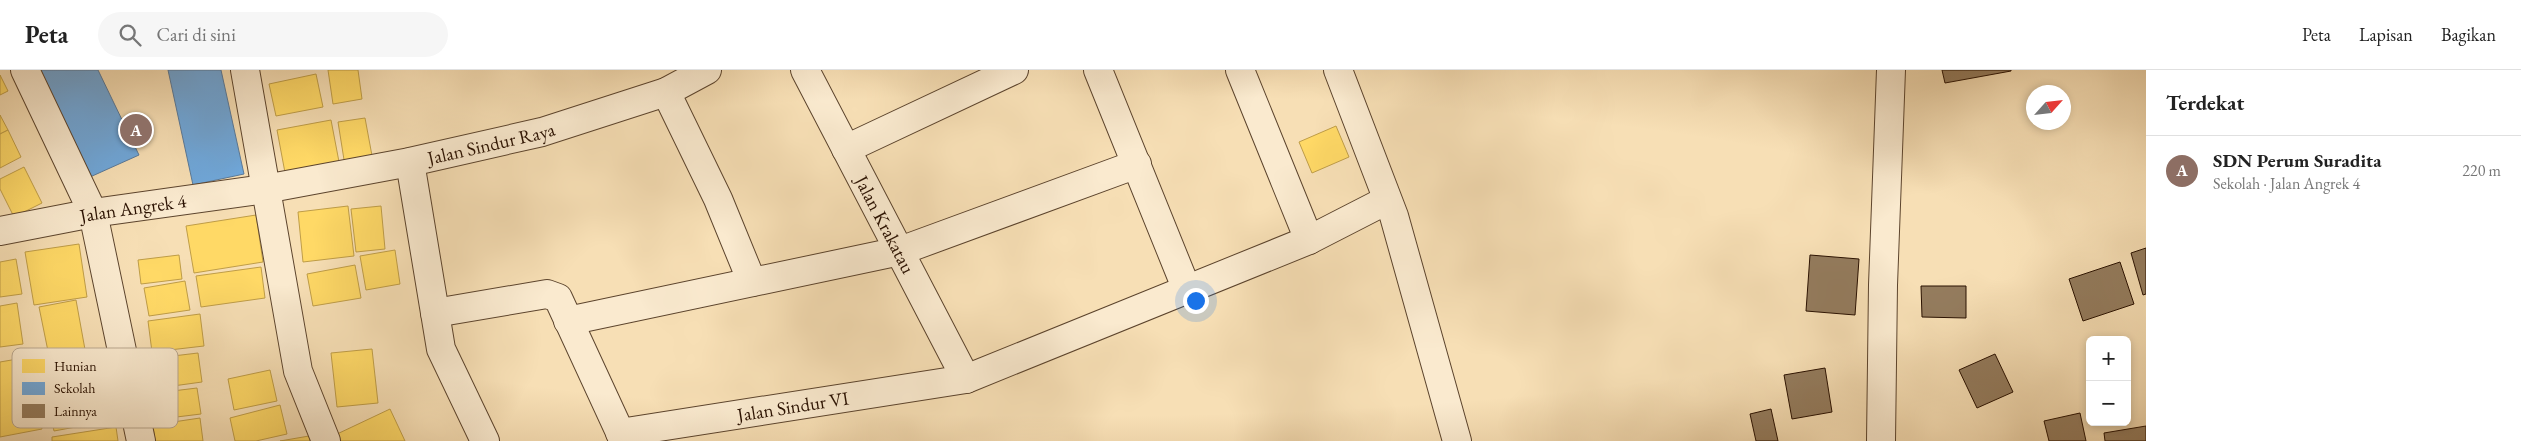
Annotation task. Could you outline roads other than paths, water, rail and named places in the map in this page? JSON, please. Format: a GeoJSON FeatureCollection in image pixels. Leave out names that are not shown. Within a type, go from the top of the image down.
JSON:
{"type":"FeatureCollection","features":[{"type":"Feature","properties":{"kind":"street"},"geometry":{"type":"LineString","coordinates":[[25,70],[93,213],[121,348]]}},
{"type":"Feature","properties":{"kind":"street"},"geometry":{"type":"LineString","coordinates":[[246,70],[298,372],[326,441]]}},
{"type":"Feature","properties":{"kind":"street","name":"Jalan Sindur Raya"},"geometry":{"type":"LineString","coordinates":[[265,188],[410,162],[542,132],[666,92],[707,70]]}},
{"type":"Feature","properties":{"kind":"street","name":"Jalan Krakatau"},"geometry":{"type":"LineString","coordinates":[[805,70],[966,379]]}},
{"type":"Feature","properties":{"kind":"street"},"geometry":{"type":"LineString","coordinates":[[846,149],[966,79],[1014,70]]}},
{"type":"Feature","properties":{"kind":"street"},"geometry":{"type":"LineString","coordinates":[[1098,70],[1187,290]]}},
{"type":"Feature","properties":{"kind":"street"},"geometry":{"type":"LineString","coordinates":[[1240,70],[1309,240]]}},
{"type":"Feature","properties":{"kind":"street"},"geometry":{"type":"LineString","coordinates":[[1338,70],[1394,216],[1457,441]]}},
{"type":"Feature","properties":{"kind":"street"},"geometry":{"type":"LineString","coordinates":[[1881,441],[1883,285],[1891,70]]}},
{"type":"Feature","properties":{"kind":"street"},"geometry":{"type":"LineString","coordinates":[[666,92],[718,199],[752,282]]}},
{"type":"Feature","properties":{"kind":"street"},"geometry":{"type":"LineString","coordinates":[[410,162],[441,350],[484,441]]}},
{"type":"Feature","properties":{"kind":"street"},"geometry":{"type":"LineString","coordinates":[[568,321],[900,251],[1137,164]]}},
{"type":"Feature","properties":{"kind":"street","name":"Jalan Angrek 4"},"geometry":{"type":"LineString","coordinates":[[0,231],[93,213],[265,188]]}},
{"type":"Feature","properties":{"kind":"street","name":"Jalan Sindur VI"},"geometry":{"type":"LineString","coordinates":[[622,437],[966,379],[1309,240],[1387,200]]}},
{"type":"Feature","properties":{"kind":"street"},"geometry":{"type":"LineString","coordinates":[[435,313],[547,294],[558,298],[622,437]]}},
{"type":"Feature","properties":{"kind":"street"},"geometry":{"type":"LineString","coordinates":[[138,428],[141,441]]}},
{"type":"Feature","properties":{"kind":"place","name":"SDN Perum Suradita"},"geometry":{"type":"Point","coordinates":[136,130]}}]}
